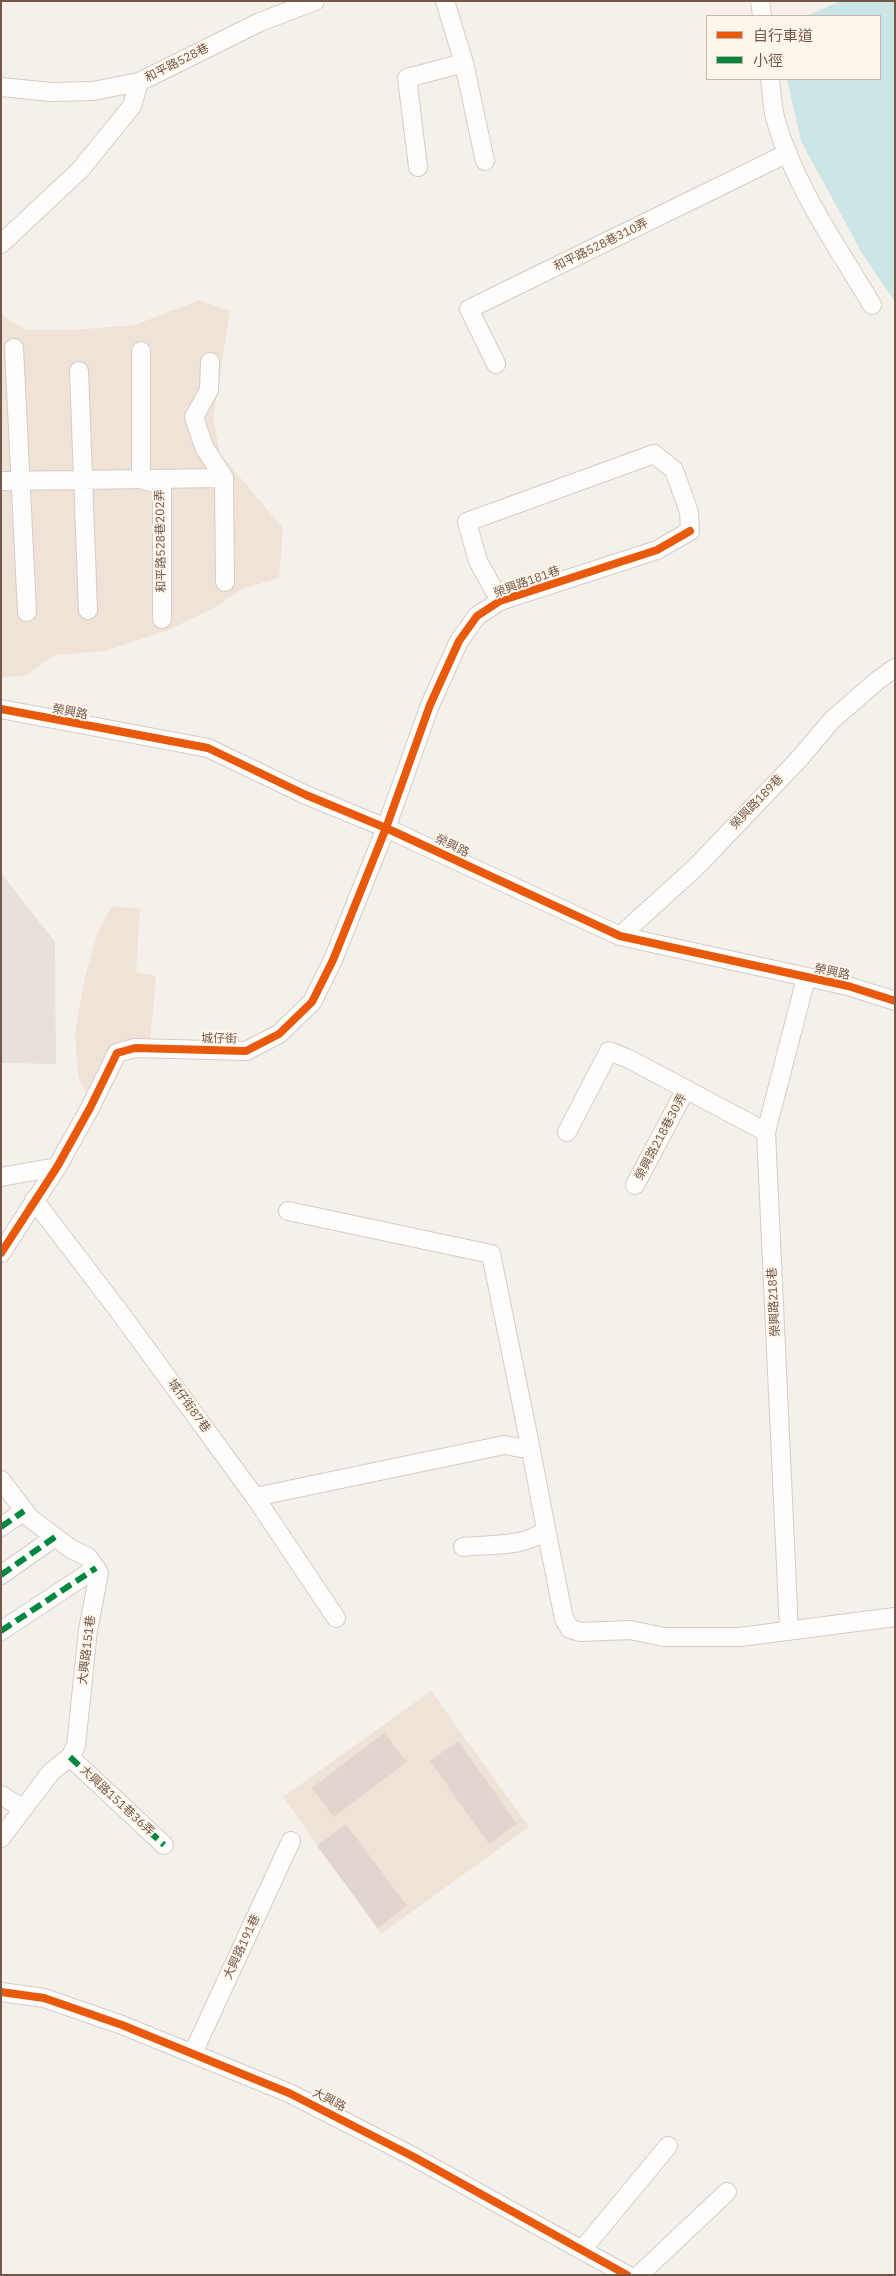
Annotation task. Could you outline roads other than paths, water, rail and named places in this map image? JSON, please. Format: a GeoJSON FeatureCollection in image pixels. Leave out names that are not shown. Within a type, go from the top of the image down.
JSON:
{"type":"FeatureCollection","features":[{"type":"Feature","properties":{"kind":"street","name":"和平路528巷"},"geometry":{"type":"LineString","coordinates":[[1,87],[51,92],[93,91],[139,82],[260,22],[315,1]]}},
{"type":"Feature","properties":{"kind":"street"},"geometry":{"type":"LineString","coordinates":[[445,1],[464,63],[484,161]]}},
{"type":"Feature","properties":{"kind":"street"},"geometry":{"type":"LineString","coordinates":[[760,1],[762,15]]}},
{"type":"Feature","properties":{"kind":"street"},"geometry":{"type":"LineString","coordinates":[[418,167],[407,78],[464,63]]}},
{"type":"Feature","properties":{"kind":"street"},"geometry":{"type":"LineString","coordinates":[[770,80],[775,120],[788,154],[811,202],[872,305]]}},
{"type":"Feature","properties":{"kind":"street"},"geometry":{"type":"LineString","coordinates":[[1,244],[80,170],[132,106],[139,82]]}},
{"type":"Feature","properties":{"kind":"street","name":"和平路528巷310弄"},"geometry":{"type":"LineString","coordinates":[[496,364],[469,309],[788,154]]}},
{"type":"Feature","properties":{"kind":"street"},"geometry":{"type":"LineString","coordinates":[[14,348],[27,612]]}},
{"type":"Feature","properties":{"kind":"street","name":"和平路528巷202弄"},"geometry":{"type":"LineString","coordinates":[[141,351],[141,479]]}},
{"type":"Feature","properties":{"kind":"street"},"geometry":{"type":"LineString","coordinates":[[210,362],[209,390],[194,417],[204,448],[224,478],[225,582]]}},
{"type":"Feature","properties":{"kind":"street"},"geometry":{"type":"LineString","coordinates":[[79,371],[88,610]]}},
{"type":"Feature","properties":{"kind":"street","name":"榮興路181巷"},"geometry":{"type":"LineString","coordinates":[[386,828],[430,705],[459,641],[477,616],[500,601],[657,550],[690,531],[689,512],[674,470],[654,454],[554,492],[467,522],[478,561],[500,601]]}},
{"type":"Feature","properties":{"kind":"street","name":"和平路528巷202弄"},"geometry":{"type":"LineString","coordinates":[[1,481],[224,478]]}},
{"type":"Feature","properties":{"kind":"street","name":"和平路528巷202弄"},"geometry":{"type":"LineString","coordinates":[[141,479],[162,485],[162,618]]}},
{"type":"Feature","properties":{"kind":"street","name":"榮興路189巷"},"geometry":{"type":"LineString","coordinates":[[620,936],[696,867],[798,759],[832,720],[878,680],[895,668]]}},
{"type":"Feature","properties":{"kind":"street","name":"榮興路"},"geometry":{"type":"LineString","coordinates":[[1,709],[208,748],[306,795],[386,828],[620,936],[848,986],[895,1001]]}},
{"type":"Feature","properties":{"kind":"street","name":"城仔街"},"geometry":{"type":"LineString","coordinates":[[1,1253],[90,1108],[117,1053],[135,1048],[246,1051],[279,1034],[312,1002],[333,960],[386,828]]}},
{"type":"Feature","properties":{"kind":"street","name":"榮興路218巷"},"geometry":{"type":"LineString","coordinates":[[789,1631],[766,1132],[806,978]]}},
{"type":"Feature","properties":{"kind":"street"},"geometry":{"type":"LineString","coordinates":[[567,1132],[609,1051],[629,1059],[686,1090]]}},
{"type":"Feature","properties":{"kind":"street","name":"榮興路218巷30弄"},"geometry":{"type":"LineString","coordinates":[[635,1185],[686,1090],[766,1132]]}},
{"type":"Feature","properties":{"kind":"street"},"geometry":{"type":"LineString","coordinates":[[1,1177],[46,1182]]}},
{"type":"Feature","properties":{"kind":"street","name":"城仔街87巷"},"geometry":{"type":"LineString","coordinates":[[46,1182],[118,1310],[255,1497],[336,1618]]}},
{"type":"Feature","properties":{"kind":"street"},"geometry":{"type":"LineString","coordinates":[[288,1211],[491,1254],[564,1618],[570,1629],[581,1632],[630,1630],[664,1637],[740,1637],[895,1617]]}},
{"type":"Feature","properties":{"kind":"street"},"geometry":{"type":"LineString","coordinates":[[255,1497],[504,1446],[522,1448],[530,1445]]}},
{"type":"Feature","properties":{"kind":"street"},"geometry":{"type":"LineString","coordinates":[[1,1480],[30,1518],[70,1549],[88,1558],[96,1568],[1,1631]]}},
{"type":"Feature","properties":{"kind":"street"},"geometry":{"type":"LineString","coordinates":[[1,1527],[24,1511]]}},
{"type":"Feature","properties":{"kind":"street"},"geometry":{"type":"LineString","coordinates":[[463,1546],[519,1542],[541,1534],[546,1529]]}},
{"type":"Feature","properties":{"kind":"street"},"geometry":{"type":"LineString","coordinates":[[1,1575],[55,1537]]}},
{"type":"Feature","properties":{"kind":"street","name":"大興路151巷"},"geometry":{"type":"LineString","coordinates":[[70,1757],[76,1746],[88,1630],[99,1573],[96,1568]]}},
{"type":"Feature","properties":{"kind":"street"},"geometry":{"type":"LineString","coordinates":[[1,1838],[51,1772],[70,1757]]}},
{"type":"Feature","properties":{"kind":"street","name":"大興路151巷36弄"},"geometry":{"type":"LineString","coordinates":[[70,1757],[164,1845]]}},
{"type":"Feature","properties":{"kind":"street"},"geometry":{"type":"LineString","coordinates":[[1,1795],[22,1808]]}},
{"type":"Feature","properties":{"kind":"street","name":"大興路191巷"},"geometry":{"type":"LineString","coordinates":[[194,2053],[291,1841]]}},
{"type":"Feature","properties":{"kind":"street","name":"大興路"},"geometry":{"type":"LineString","coordinates":[[1,1992],[44,1998],[122,2025],[289,2093],[414,2157],[627,2275]]}},
{"type":"Feature","properties":{"kind":"street"},"geometry":{"type":"LineString","coordinates":[[582,2250],[668,2146]]}},
{"type":"Feature","properties":{"kind":"street"},"geometry":{"type":"LineString","coordinates":[[640,2275],[727,2192]]}},
{"type":"Feature","properties":{"kind":"water"},"geometry":{"type":"Polygon","coordinates":[[[841,1],[895,1],[895,302],[862,253],[801,141],[787,80],[881,80],[881,15],[808,15],[841,1]]]}}]}
